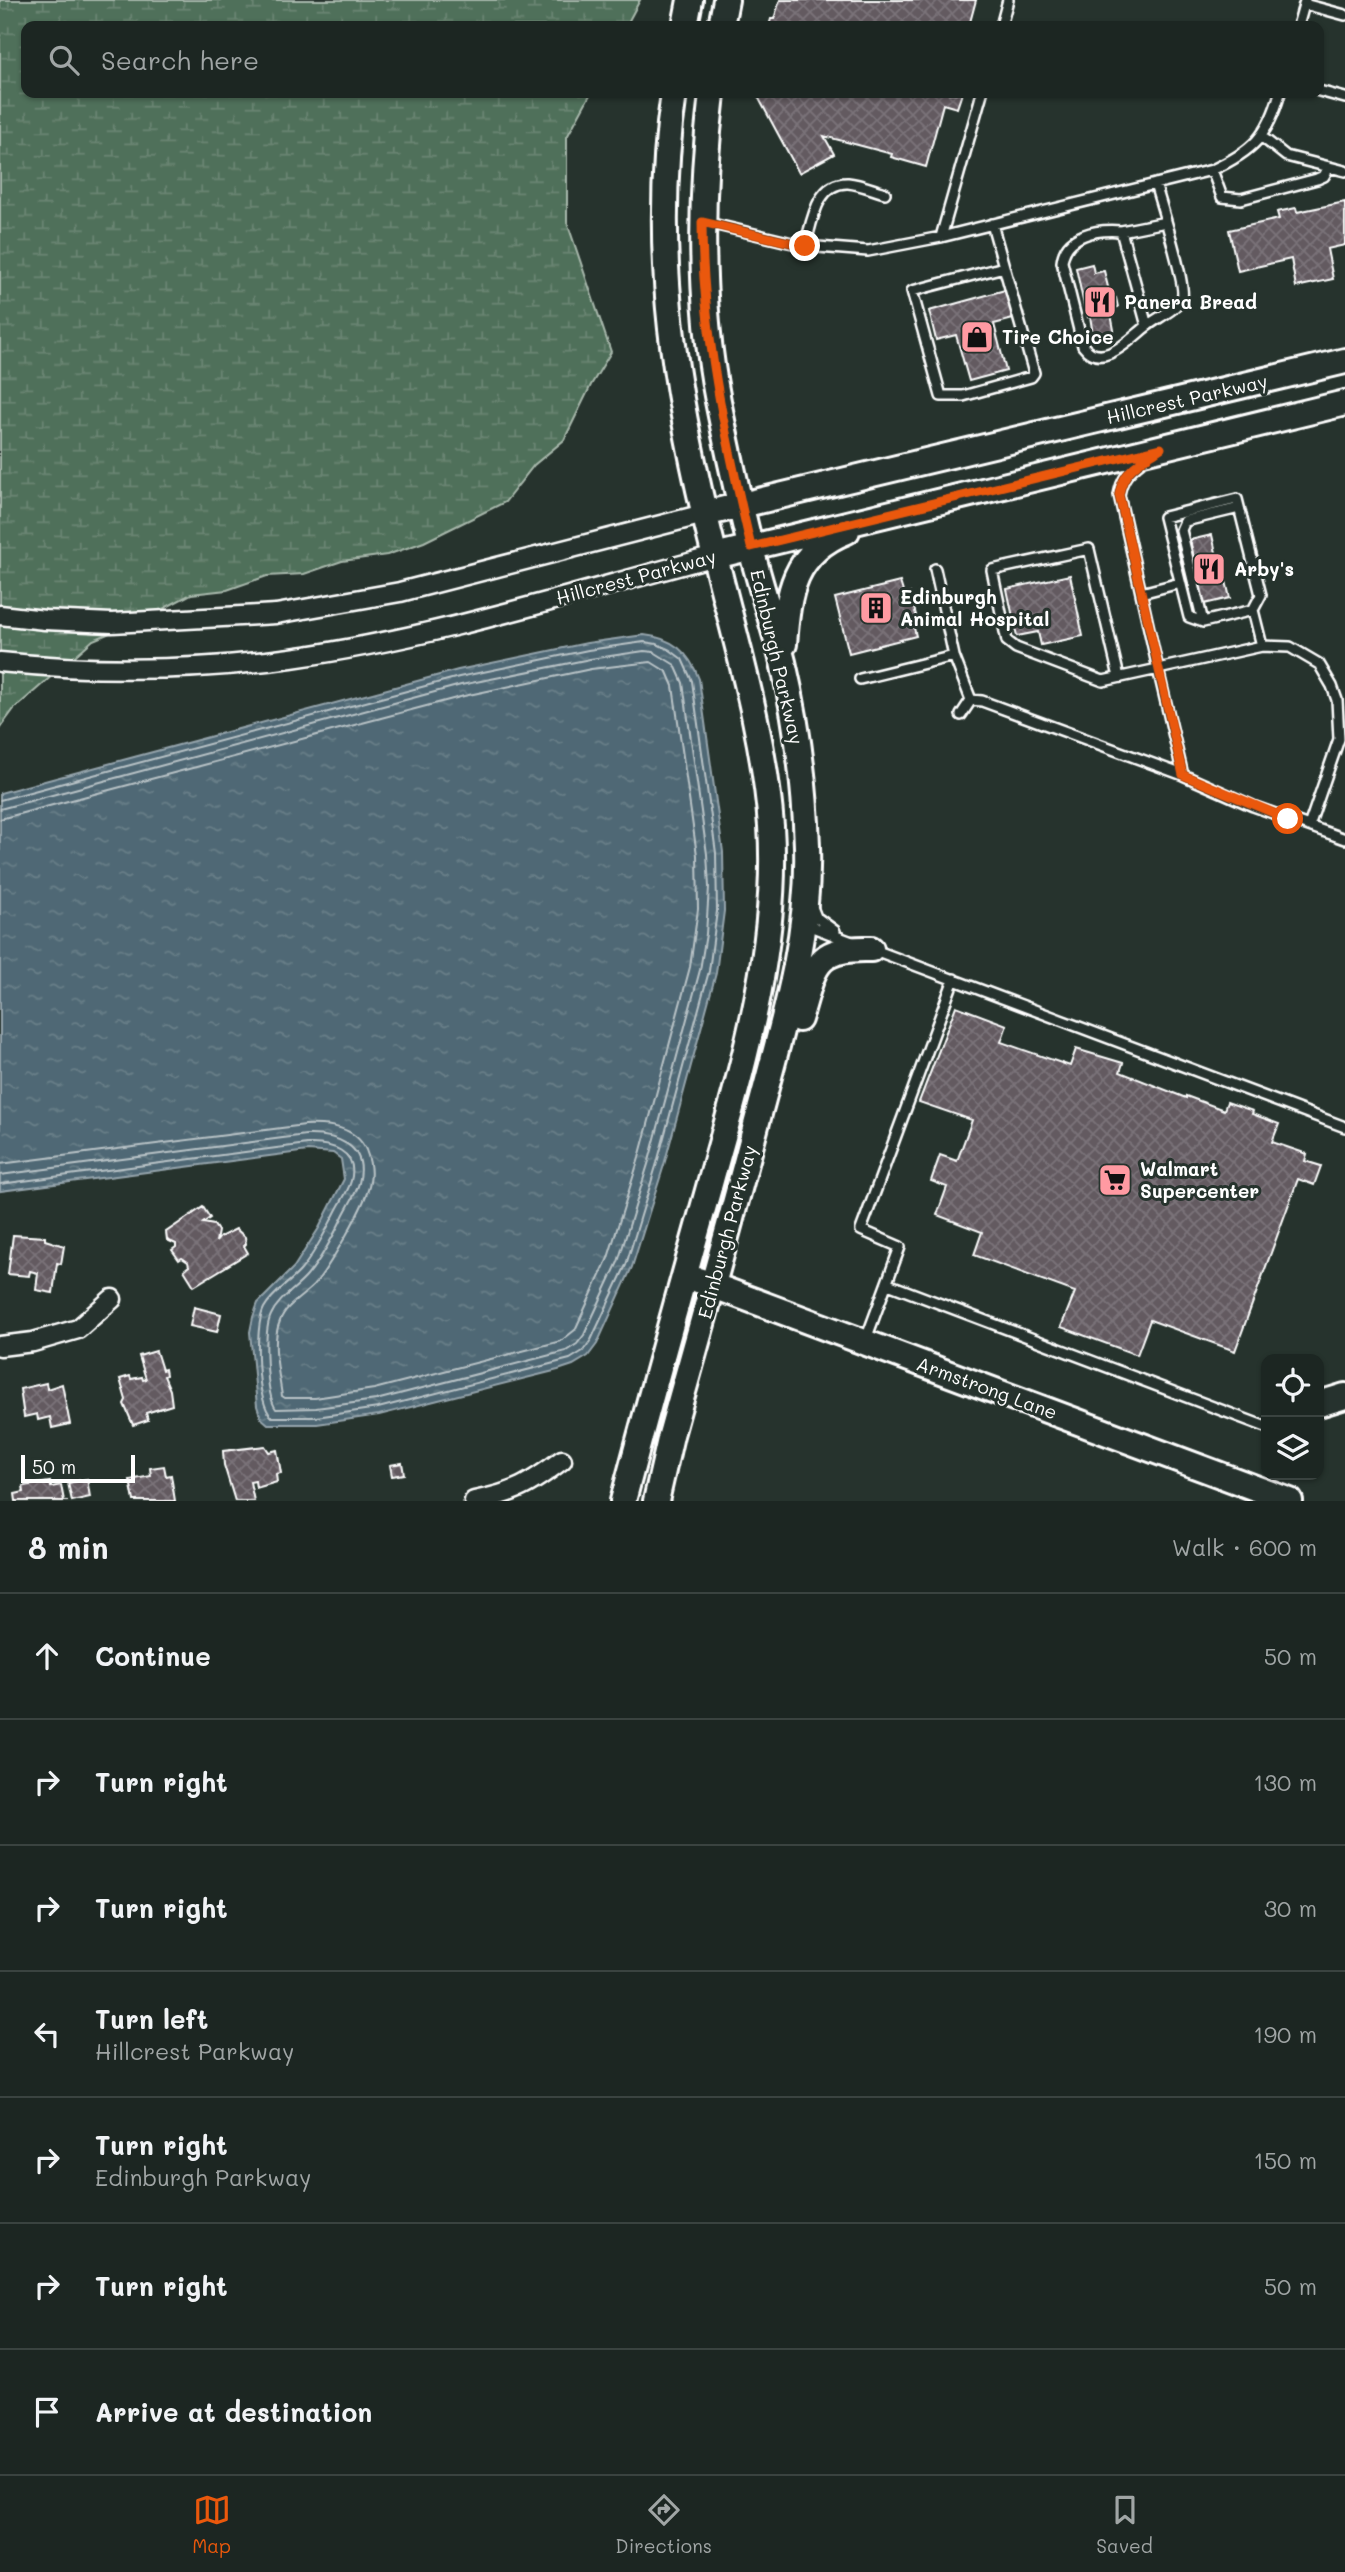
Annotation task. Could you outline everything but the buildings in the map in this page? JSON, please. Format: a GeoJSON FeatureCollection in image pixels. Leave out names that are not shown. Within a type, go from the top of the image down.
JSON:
{"type":"FeatureCollection","features":[{"type":"Feature","properties":{"kind":"main road"},"geometry":{"type":"LineString","coordinates":[[686,21],[690,0]]}},
{"type":"Feature","properties":{"kind":"main road"},"geometry":{"type":"LineString","coordinates":[[722,21],[726,0]]}},
{"type":"Feature","properties":{"kind":"main road","name":"Edinburgh Parkway"},"geometry":{"type":"LineString","coordinates":[[623,1501],[729,1116],[760,985],[771,909],[772,863],[768,791],[758,729],[704,514],[678,390],[667,296],[665,186],[674,98]]}},
{"type":"Feature","properties":{"kind":"main road","name":"Edinburgh Parkway"},"geometry":{"type":"LineString","coordinates":[[656,1501],[671,1435],[790,996],[806,909],[807,844],[801,756],[782,662],[751,547],[719,407],[709,342],[702,222],[711,98]]}},
{"type":"Feature","properties":{"kind":"main road","name":"Hillcrest Parkway"},"geometry":{"type":"LineString","coordinates":[[704,514],[1345,361]]}},
{"type":"Feature","properties":{"kind":"main road","name":"Hillcrest Parkway"},"geometry":{"type":"LineString","coordinates":[[715,556],[1345,403]]}},
{"type":"Feature","properties":{"kind":"main road"},"geometry":{"type":"LineString","coordinates":[[782,662],[787,604],[797,574],[809,557],[824,543],[842,533],[891,513]]}},
{"type":"Feature","properties":{"kind":"main road"},"geometry":{"type":"LineString","coordinates":[[772,863],[783,891],[806,909]]}},
{"type":"Feature","properties":{"kind":"main road"},"geometry":{"type":"LineString","coordinates":[[752,1140],[776,1092],[813,974],[821,960],[834,951],[871,948]]}},
{"type":"Feature","properties":{"kind":"main road","name":"Armstrong Lane"},"geometry":{"type":"LineString","coordinates":[[684,1275],[1290,1501]]}},
{"type":"Feature","properties":{"kind":"main road"},"geometry":{"type":"LineString","coordinates":[[1324,1402],[1345,1396]]}},
{"type":"Feature","properties":{"kind":"street","name":"Hillcrest Parkway"},"geometry":{"type":"LineString","coordinates":[[0,615],[112,623],[276,614],[400,592],[704,514]]}},
{"type":"Feature","properties":{"kind":"street","name":"Hillcrest Parkway"},"geometry":{"type":"LineString","coordinates":[[0,662],[44,666],[176,667],[218,666],[290,658],[451,626],[715,556]]}},
{"type":"Feature","properties":{"kind":"street"},"geometry":{"type":"LineString","coordinates":[[0,1346],[33,1342],[78,1329],[113,1299]]}},
{"type":"Feature","properties":{"kind":"street"},"geometry":{"type":"LineString","coordinates":[[474,1501],[516,1491],[562,1460]]}},
{"type":"Feature","properties":{"kind":"lane"},"geometry":{"type":"LineString","coordinates":[[1003,21],[1009,0]]}},
{"type":"Feature","properties":{"kind":"lane"},"geometry":{"type":"LineString","coordinates":[[1299,21],[1305,2],[1345,15]]}},
{"type":"Feature","properties":{"kind":"lane"},"geometry":{"type":"LineString","coordinates":[[1324,92],[1345,98]]}},
{"type":"Feature","properties":{"kind":"lane"},"geometry":{"type":"LineString","coordinates":[[941,237],[981,98]]}},
{"type":"Feature","properties":{"kind":"lane"},"geometry":{"type":"LineString","coordinates":[[702,222],[805,246],[841,250],[868,251],[941,237],[1212,170],[1240,158],[1262,136],[1275,112],[1279,98]]}},
{"type":"Feature","properties":{"kind":"lane"},"geometry":{"type":"LineString","coordinates":[[1262,136],[1286,156],[1345,171]]}},
{"type":"Feature","properties":{"kind":"lane"},"geometry":{"type":"LineString","coordinates":[[1212,170],[1222,197],[1241,199],[1317,179],[1324,176],[1329,167]]}},
{"type":"Feature","properties":{"kind":"lane"},"geometry":{"type":"LineString","coordinates":[[805,246],[818,201],[831,187],[847,183],[885,193]]}},
{"type":"Feature","properties":{"kind":"lane"},"geometry":{"type":"LineString","coordinates":[[1155,184],[1166,222],[1184,290],[1183,297],[1113,352],[1095,356],[1083,346],[1062,262],[1063,252],[1072,241],[1080,237],[1166,222]]}},
{"type":"Feature","properties":{"kind":"lane"},"geometry":{"type":"LineString","coordinates":[[992,224],[1034,373],[1031,377],[963,396],[942,397],[912,291],[1004,267]]}},
{"type":"Feature","properties":{"kind":"lane"},"geometry":{"type":"LineString","coordinates":[[1121,231],[1147,326]]}},
{"type":"Feature","properties":{"kind":"lane"},"geometry":{"type":"LineString","coordinates":[[1161,448],[1126,473],[1119,495],[1183,775]]}},
{"type":"Feature","properties":{"kind":"lane"},"geometry":{"type":"LineString","coordinates":[[1253,610],[1203,622],[1189,617],[1164,517],[1237,499],[1261,595],[1253,610],[1262,646]]}},
{"type":"Feature","properties":{"kind":"lane"},"geometry":{"type":"LineString","coordinates":[[1203,622],[1181,530],[1185,521],[1239,508]]}},
{"type":"Feature","properties":{"kind":"lane"},"geometry":{"type":"LineString","coordinates":[[1119,677],[1089,549],[992,570],[1007,641],[1016,648],[1103,681],[1262,646],[1290,647],[1319,664],[1337,700],[1339,739],[1309,826]]}},
{"type":"Feature","properties":{"kind":"lane"},"geometry":{"type":"LineString","coordinates":[[935,569],[954,656],[971,700]]}},
{"type":"Feature","properties":{"kind":"lane"},"geometry":{"type":"LineString","coordinates":[[1141,593],[1180,583]]}},
{"type":"Feature","properties":{"kind":"lane"},"geometry":{"type":"LineString","coordinates":[[860,679],[954,656]]}},
{"type":"Feature","properties":{"kind":"lane"},"geometry":{"type":"LineString","coordinates":[[961,715],[971,700]]}},
{"type":"Feature","properties":{"kind":"lane"},"geometry":{"type":"LineString","coordinates":[[971,700],[982,701],[1183,775],[1253,806],[1345,839]]}},
{"type":"Feature","properties":{"kind":"lane"},"geometry":{"type":"LineString","coordinates":[[806,909],[815,928],[1345,1127]]}},
{"type":"Feature","properties":{"kind":"lane"},"geometry":{"type":"LineString","coordinates":[[806,909],[832,930],[859,939],[871,948]]}},
{"type":"Feature","properties":{"kind":"lane"},"geometry":{"type":"LineString","coordinates":[[865,1343],[900,1247],[860,1230],[954,979]]}},
{"type":"Feature","properties":{"kind":"lane"},"geometry":{"type":"LineString","coordinates":[[888,1284],[1261,1426]]}},
{"type":"Feature","properties":{"kind":"green space"},"geometry":{"type":"Polygon","coordinates":[[[0,0],[640,0],[629,21],[21,21],[21,98],[588,98],[567,137],[567,222],[611,352],[564,440],[534,465],[505,502],[424,542],[387,555],[342,561],[304,574],[267,576],[227,590],[191,594],[144,619],[93,640],[14,709],[0,728],[0,0]]]}},
{"type":"Feature","properties":{"kind":"water"},"geometry":{"type":"Polygon","coordinates":[[[644,635],[663,639],[679,648],[690,661],[699,679],[723,852],[724,911],[716,973],[664,1165],[632,1267],[597,1344],[588,1356],[558,1370],[379,1415],[317,1424],[268,1424],[261,1418],[257,1406],[250,1332],[253,1317],[258,1303],[294,1267],[319,1228],[344,1179],[341,1159],[333,1153],[308,1151],[0,1191],[0,793],[458,670],[587,643],[644,635]]]}},
{"type":"Feature","properties":{"kind":"place","name":"Panera Bread"},"geometry":{"type":"Point","coordinates":[1100,302]}},
{"type":"Feature","properties":{"kind":"place","name":"Tire Choice"},"geometry":{"type":"Point","coordinates":[977,337]}},
{"type":"Feature","properties":{"kind":"place","name":"Arby's"},"geometry":{"type":"Point","coordinates":[1209,569]}},
{"type":"Feature","properties":{"kind":"place","name":"Edinburgh Animal Hospital"},"geometry":{"type":"Point","coordinates":[876,608]}},
{"type":"Feature","properties":{"kind":"place","name":"Walmart Supercenter"},"geometry":{"type":"Point","coordinates":[1115,1180]}},
{"type":"Feature","properties":{"kind":"route"},"geometry":{"type":"LineString","coordinates":[[805,246],[702,222],[704,286],[717,397],[751,547],[1161,448],[1126,473],[1119,495],[1183,775],[1288,819]]}}]}
